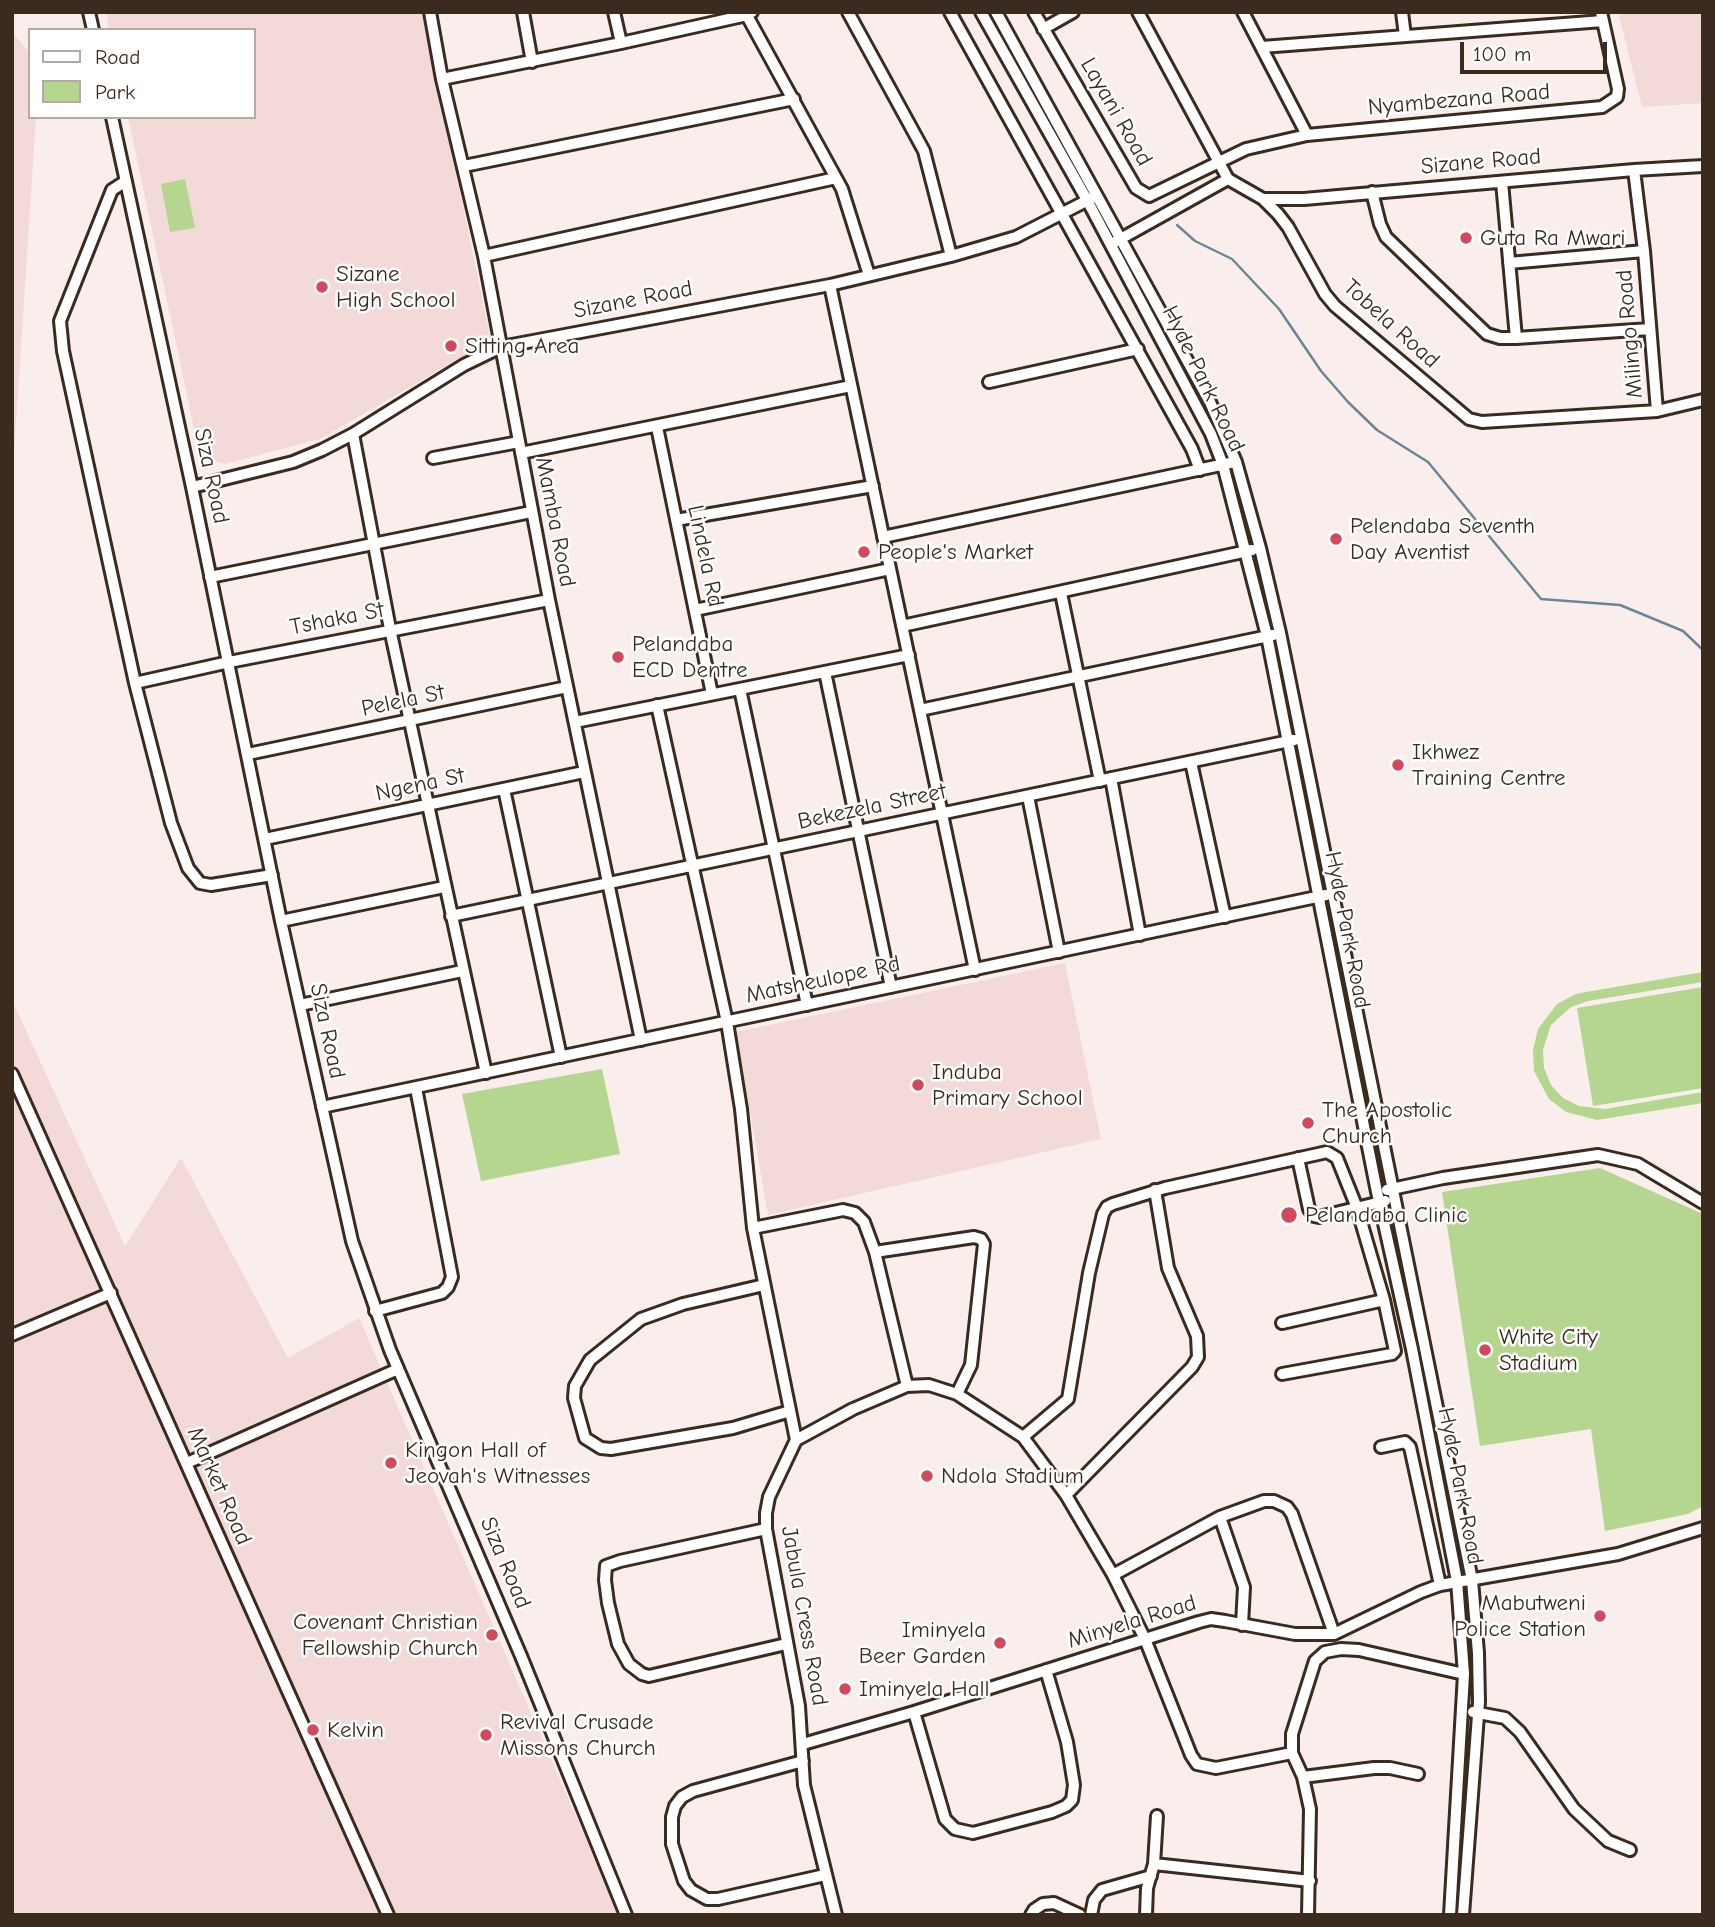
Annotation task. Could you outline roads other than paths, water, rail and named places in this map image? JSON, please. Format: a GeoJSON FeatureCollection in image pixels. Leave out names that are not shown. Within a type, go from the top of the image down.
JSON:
{"type":"FeatureCollection","features":[{"type":"Feature","properties":{"kind":"street","name":"Mamba Road"},"geometry":{"type":"LineString","coordinates":[[430,12],[442,79],[484,256],[531,512],[641,1040]]}},
{"type":"Feature","properties":{"kind":"street"},"geometry":{"type":"LineString","coordinates":[[523,12],[532,62]]}},
{"type":"Feature","properties":{"kind":"street"},"geometry":{"type":"LineString","coordinates":[[614,12],[621,43]]}},
{"type":"Feature","properties":{"kind":"street"},"geometry":{"type":"LineString","coordinates":[[848,12],[924,151],[951,256]]}},
{"type":"Feature","properties":{"kind":"street"},"geometry":{"type":"LineString","coordinates":[[950,12],[1138,349],[1192,449],[1200,470]]}},
{"type":"Feature","properties":{"kind":"street","name":"Hyde Park Road"},"geometry":{"type":"LineString","coordinates":[[981,12],[1092,198],[1121,239],[1210,402],[1236,462],[1260,548],[1280,634],[1472,1580],[1478,1653],[1478,1712],[1463,1915]]}},
{"type":"Feature","properties":{"kind":"street","name":"Hyde Park Road"},"geometry":{"type":"LineString","coordinates":[[996,12],[1092,198],[1110,245],[1199,407],[1223,465],[1267,636],[1457,1581],[1464,1674],[1450,1915]]}},
{"type":"Feature","properties":{"kind":"street","name":"Layani Road"},"geometry":{"type":"LineString","coordinates":[[1034,12],[1140,192],[1154,195],[1219,161]]}},
{"type":"Feature","properties":{"kind":"street"},"geometry":{"type":"LineString","coordinates":[[1043,29],[1073,12]]}},
{"type":"Feature","properties":{"kind":"street"},"geometry":{"type":"LineString","coordinates":[[1110,245],[1228,179],[1138,12]]}},
{"type":"Feature","properties":{"kind":"street"},"geometry":{"type":"LineString","coordinates":[[1243,12],[1307,135]]}},
{"type":"Feature","properties":{"kind":"street"},"geometry":{"type":"LineString","coordinates":[[1402,12],[1405,36]]}},
{"type":"Feature","properties":{"kind":"street"},"geometry":{"type":"LineString","coordinates":[[442,79],[621,43],[748,13],[842,190],[869,275]]}},
{"type":"Feature","properties":{"kind":"street"},"geometry":{"type":"LineString","coordinates":[[1262,47],[1602,17]]}},
{"type":"Feature","properties":{"kind":"street","name":"Nyambezana Road"},"geometry":{"type":"LineString","coordinates":[[1219,161],[1246,149],[1307,135],[1602,107],[1617,97],[1618,89],[1602,17]]}},
{"type":"Feature","properties":{"kind":"street"},"geometry":{"type":"LineString","coordinates":[[464,166],[794,99]]}},
{"type":"Feature","properties":{"kind":"street","name":"Siza Road"},"geometry":{"type":"LineString","coordinates":[[112,119],[229,662],[281,921],[352,1241],[398,1369],[521,1656],[626,1915]]}},
{"type":"Feature","properties":{"kind":"street","name":"Sizane Road"},"geometry":{"type":"LineString","coordinates":[[1264,199],[1304,199],[1703,166]]}},
{"type":"Feature","properties":{"kind":"street","name":"Milingo Road"},"geometry":{"type":"LineString","coordinates":[[1634,170],[1644,251],[1657,411]]}},
{"type":"Feature","properties":{"kind":"street"},"geometry":{"type":"LineString","coordinates":[[484,256],[836,178]]}},
{"type":"Feature","properties":{"kind":"street","name":"Tobela Road"},"geometry":{"type":"LineString","coordinates":[[1228,179],[1264,199],[1287,227],[1325,295],[1335,306],[1469,419],[1482,422],[1657,411],[1703,400]]}},
{"type":"Feature","properties":{"kind":"street"},"geometry":{"type":"LineString","coordinates":[[126,181],[112,190],[60,321],[63,351],[135,683],[171,823],[188,868],[193,877],[201,883],[211,885],[272,876]]}},
{"type":"Feature","properties":{"kind":"street"},"geometry":{"type":"LineString","coordinates":[[1502,182],[1516,338]]}},
{"type":"Feature","properties":{"kind":"street"},"geometry":{"type":"LineString","coordinates":[[1373,192],[1380,224],[1387,237],[1487,334],[1500,338],[1516,338],[1650,329]]}},
{"type":"Feature","properties":{"kind":"street","name":"Sizane Road"},"geometry":{"type":"LineString","coordinates":[[192,487],[293,462],[353,434],[464,365],[500,347],[830,285],[951,256],[1016,237],[1092,198]]}},
{"type":"Feature","properties":{"kind":"street"},"geometry":{"type":"LineString","coordinates":[[1509,264],[1644,251]]}},
{"type":"Feature","properties":{"kind":"street"},"geometry":{"type":"LineString","coordinates":[[830,285],[975,970]]}},
{"type":"Feature","properties":{"kind":"street"},"geometry":{"type":"LineString","coordinates":[[989,382],[1138,349]]}},
{"type":"Feature","properties":{"kind":"street"},"geometry":{"type":"LineString","coordinates":[[433,458],[657,427],[851,386]]}},
{"type":"Feature","properties":{"kind":"street","name":"Lindela Rd"},"geometry":{"type":"LineString","coordinates":[[657,427],[712,694]]}},
{"type":"Feature","properties":{"kind":"street"},"geometry":{"type":"LineString","coordinates":[[353,434],[372,543],[486,1073]]}},
{"type":"Feature","properties":{"kind":"street"},"geometry":{"type":"LineString","coordinates":[[883,537],[1236,462]]}},
{"type":"Feature","properties":{"kind":"street"},"geometry":{"type":"LineString","coordinates":[[676,520],[873,486]]}},
{"type":"Feature","properties":{"kind":"street"},"geometry":{"type":"LineString","coordinates":[[210,577],[531,512]]}},
{"type":"Feature","properties":{"kind":"street"},"geometry":{"type":"LineString","coordinates":[[902,626],[1260,548]]}},
{"type":"Feature","properties":{"kind":"street"},"geometry":{"type":"LineString","coordinates":[[695,610],[890,569]]}},
{"type":"Feature","properties":{"kind":"street"},"geometry":{"type":"LineString","coordinates":[[1061,593],[1140,935]]}},
{"type":"Feature","properties":{"kind":"street","name":"Tshaka St"},"geometry":{"type":"LineString","coordinates":[[135,683],[390,629],[549,600]]}},
{"type":"Feature","properties":{"kind":"street"},"geometry":{"type":"LineString","coordinates":[[920,710],[1280,634]]}},
{"type":"Feature","properties":{"kind":"street"},"geometry":{"type":"LineString","coordinates":[[575,722],[909,655]]}},
{"type":"Feature","properties":{"kind":"street"},"geometry":{"type":"LineString","coordinates":[[825,672],[891,987]]}},
{"type":"Feature","properties":{"kind":"street","name":"Pelela St"},"geometry":{"type":"LineString","coordinates":[[248,754],[567,687]]}},
{"type":"Feature","properties":{"kind":"street"},"geometry":{"type":"LineString","coordinates":[[740,689],[807,1005]]}},
{"type":"Feature","properties":{"kind":"street"},"geometry":{"type":"LineString","coordinates":[[657,705],[727,1022],[741,1109],[753,1228],[796,1440],[853,1409],[907,1387],[929,1385],[957,1394],[1023,1437],[1066,1495],[1112,1575],[1144,1639],[1191,1755],[1197,1763],[1216,1768],[1292,1753]]}},
{"type":"Feature","properties":{"kind":"street","name":"Bekezela Street"},"geometry":{"type":"LineString","coordinates":[[451,916],[1301,739]]}},
{"type":"Feature","properties":{"kind":"street"},"geometry":{"type":"LineString","coordinates":[[1191,762],[1225,917]]}},
{"type":"Feature","properties":{"kind":"street","name":"Ngena St"},"geometry":{"type":"LineString","coordinates":[[265,839],[584,772]]}},
{"type":"Feature","properties":{"kind":"street"},"geometry":{"type":"LineString","coordinates":[[503,789],[561,1057]]}},
{"type":"Feature","properties":{"kind":"street"},"geometry":{"type":"LineString","coordinates":[[1028,796],[1059,952]]}},
{"type":"Feature","properties":{"kind":"street"},"geometry":{"type":"LineString","coordinates":[[281,921],[444,887]]}},
{"type":"Feature","properties":{"kind":"street","name":"Matsheulope Rd"},"geometry":{"type":"LineString","coordinates":[[322,1107],[1332,894]]}},
{"type":"Feature","properties":{"kind":"street"},"geometry":{"type":"LineString","coordinates":[[300,1005],[462,971]]}},
{"type":"Feature","properties":{"kind":"street","name":"Market Road"},"geometry":{"type":"LineString","coordinates":[[12,1074],[388,1915]]}},
{"type":"Feature","properties":{"kind":"street"},"geometry":{"type":"LineString","coordinates":[[375,1311],[442,1293],[452,1277],[416,1088]]}},
{"type":"Feature","properties":{"kind":"street"},"geometry":{"type":"LineString","coordinates":[[1023,1437],[1068,1399],[1089,1273],[1102,1214],[1113,1203],[1327,1152],[1337,1158],[1357,1208],[1395,1346],[1392,1354],[1282,1374]]}},
{"type":"Feature","properties":{"kind":"street"},"geometry":{"type":"LineString","coordinates":[[1298,1158],[1309,1209],[1314,1216],[1319,1217],[1357,1208],[1379,1197],[1443,1178],[1598,1155],[1638,1164],[1703,1203]]}},
{"type":"Feature","properties":{"kind":"street"},"geometry":{"type":"LineString","coordinates":[[1066,1495],[1192,1367],[1198,1357],[1196,1336],[1168,1268],[1156,1191]]}},
{"type":"Feature","properties":{"kind":"street"},"geometry":{"type":"LineString","coordinates":[[753,1228],[843,1210],[855,1213],[864,1222],[875,1252],[907,1387]]}},
{"type":"Feature","properties":{"kind":"street"},"geometry":{"type":"LineString","coordinates":[[875,1252],[974,1237],[981,1239],[984,1244],[971,1365],[957,1394]]}},
{"type":"Feature","properties":{"kind":"street"},"geometry":{"type":"LineString","coordinates":[[764,1285],[683,1304],[649,1315],[632,1325],[590,1360],[582,1371],[575,1387],[577,1411],[585,1438],[601,1448],[611,1449],[733,1428],[789,1411]]}},
{"type":"Feature","properties":{"kind":"street"},"geometry":{"type":"LineString","coordinates":[[12,1335],[111,1293]]}},
{"type":"Feature","properties":{"kind":"street"},"geometry":{"type":"LineString","coordinates":[[1282,1324],[1384,1300]]}},
{"type":"Feature","properties":{"kind":"street"},"geometry":{"type":"LineString","coordinates":[[187,1463],[398,1369]]}},
{"type":"Feature","properties":{"kind":"street","name":"Jabula Cress Road"},"geometry":{"type":"LineString","coordinates":[[796,1440],[769,1497],[766,1529],[799,1706],[804,1785],[836,1915]]}},
{"type":"Feature","properties":{"kind":"street"},"geometry":{"type":"LineString","coordinates":[[1381,1447],[1405,1442],[1410,1447],[1440,1585]]}},
{"type":"Feature","properties":{"kind":"street"},"geometry":{"type":"LineString","coordinates":[[1112,1575],[1220,1517],[1264,1501],[1273,1501],[1287,1507],[1292,1514],[1334,1634]]}},
{"type":"Feature","properties":{"kind":"street"},"geometry":{"type":"LineString","coordinates":[[1220,1517],[1244,1587],[1242,1625]]}},
{"type":"Feature","properties":{"kind":"street","name":"Minyela Road"},"geometry":{"type":"LineString","coordinates":[[803,1744],[1211,1619],[1295,1634],[1334,1634],[1440,1585],[1618,1555],[1703,1528]]}},
{"type":"Feature","properties":{"kind":"street"},"geometry":{"type":"LineString","coordinates":[[766,1529],[606,1566],[608,1603],[618,1644],[629,1664],[642,1674],[649,1675],[786,1644]]}},
{"type":"Feature","properties":{"kind":"street"},"geometry":{"type":"LineString","coordinates":[[1308,1915],[1311,1823],[1303,1777],[1292,1753],[1292,1734],[1315,1661],[1325,1653],[1341,1649],[1359,1650],[1464,1674]]}},
{"type":"Feature","properties":{"kind":"street"},"geometry":{"type":"LineString","coordinates":[[914,1712],[945,1819],[955,1829],[973,1833],[1052,1812],[1072,1800],[1074,1785],[1067,1742],[1046,1670]]}},
{"type":"Feature","properties":{"kind":"street"},"geometry":{"type":"LineString","coordinates":[[1463,1712],[1478,1712],[1505,1718],[1520,1732],[1574,1809],[1608,1841],[1630,1850]]}},
{"type":"Feature","properties":{"kind":"street"},"geometry":{"type":"LineString","coordinates":[[803,1761],[693,1791],[682,1797],[675,1806],[672,1817],[672,1844],[684,1881],[691,1890],[707,1899],[718,1899],[825,1875]]}},
{"type":"Feature","properties":{"kind":"street"},"geometry":{"type":"LineString","coordinates":[[1303,1777],[1374,1768],[1390,1768],[1418,1774]]}},
{"type":"Feature","properties":{"kind":"street"},"geometry":{"type":"LineString","coordinates":[[1146,1915],[1154,1864],[1157,1816]]}},
{"type":"Feature","properties":{"kind":"street"},"geometry":{"type":"LineString","coordinates":[[1154,1864],[1310,1881]]}},
{"type":"Feature","properties":{"kind":"street"},"geometry":{"type":"LineString","coordinates":[[1091,1915],[1094,1900],[1102,1890],[1150,1876]]}},
{"type":"Feature","properties":{"kind":"street"},"geometry":{"type":"LineString","coordinates":[[1031,1915],[1043,1904],[1054,1903],[1080,1915]]}},
{"type":"Feature","properties":{"kind":"waterway"},"geometry":{"type":"LineString","coordinates":[[1177,225],[1195,241],[1232,259],[1279,309],[1321,371],[1348,402],[1377,430],[1428,462],[1541,599],[1620,605],[1683,631],[1703,650]]}},
{"type":"Feature","properties":{"kind":"place","name":"Guta Ra Mwari"},"geometry":{"type":"Point","coordinates":[1466,238]}},
{"type":"Feature","properties":{"kind":"place","name":"Sizane High School"},"geometry":{"type":"Point","coordinates":[322,287]}},
{"type":"Feature","properties":{"kind":"place","name":"Sitting Area"},"geometry":{"type":"Point","coordinates":[451,346]}},
{"type":"Feature","properties":{"kind":"place","name":"Pelendaba Seventh Day Aventist"},"geometry":{"type":"Point","coordinates":[1336,539]}},
{"type":"Feature","properties":{"kind":"place","name":"People's Market"},"geometry":{"type":"Point","coordinates":[864,552]}},
{"type":"Feature","properties":{"kind":"place","name":"Pelandaba ECD Dentre"},"geometry":{"type":"Point","coordinates":[618,657]}},
{"type":"Feature","properties":{"kind":"place","name":"Ikhwez Training Centre"},"geometry":{"type":"Point","coordinates":[1398,765]}},
{"type":"Feature","properties":{"kind":"place","name":"Induba Primary School"},"geometry":{"type":"Point","coordinates":[918,1085]}},
{"type":"Feature","properties":{"kind":"place","name":"The Apostolic Church"},"geometry":{"type":"Point","coordinates":[1308,1123]}},
{"type":"Feature","properties":{"kind":"place","name":"Pelandaba Clinic"},"geometry":{"type":"Point","coordinates":[1289,1215]}},
{"type":"Feature","properties":{"kind":"place","name":"White City Stadium"},"geometry":{"type":"Point","coordinates":[1485,1350]}},
{"type":"Feature","properties":{"kind":"place","name":"Kingon Hall of Jeovah's Witnesses"},"geometry":{"type":"Point","coordinates":[391,1463]}},
{"type":"Feature","properties":{"kind":"place","name":"Ndola Stadium"},"geometry":{"type":"Point","coordinates":[927,1476]}},
{"type":"Feature","properties":{"kind":"place","name":"Mabutweni Police Station"},"geometry":{"type":"Point","coordinates":[1600,1616]}},
{"type":"Feature","properties":{"kind":"place","name":"Covenant Christian Fellowship Church"},"geometry":{"type":"Point","coordinates":[492,1635]}},
{"type":"Feature","properties":{"kind":"place","name":"Iminyela Beer Garden"},"geometry":{"type":"Point","coordinates":[1000,1643]}},
{"type":"Feature","properties":{"kind":"place","name":"Iminyela Hall"},"geometry":{"type":"Point","coordinates":[845,1689]}},
{"type":"Feature","properties":{"kind":"place","name":"Kelvin"},"geometry":{"type":"Point","coordinates":[313,1730]}},
{"type":"Feature","properties":{"kind":"place","name":"Revival Crusade Missons Church"},"geometry":{"type":"Point","coordinates":[486,1735]}}]}
